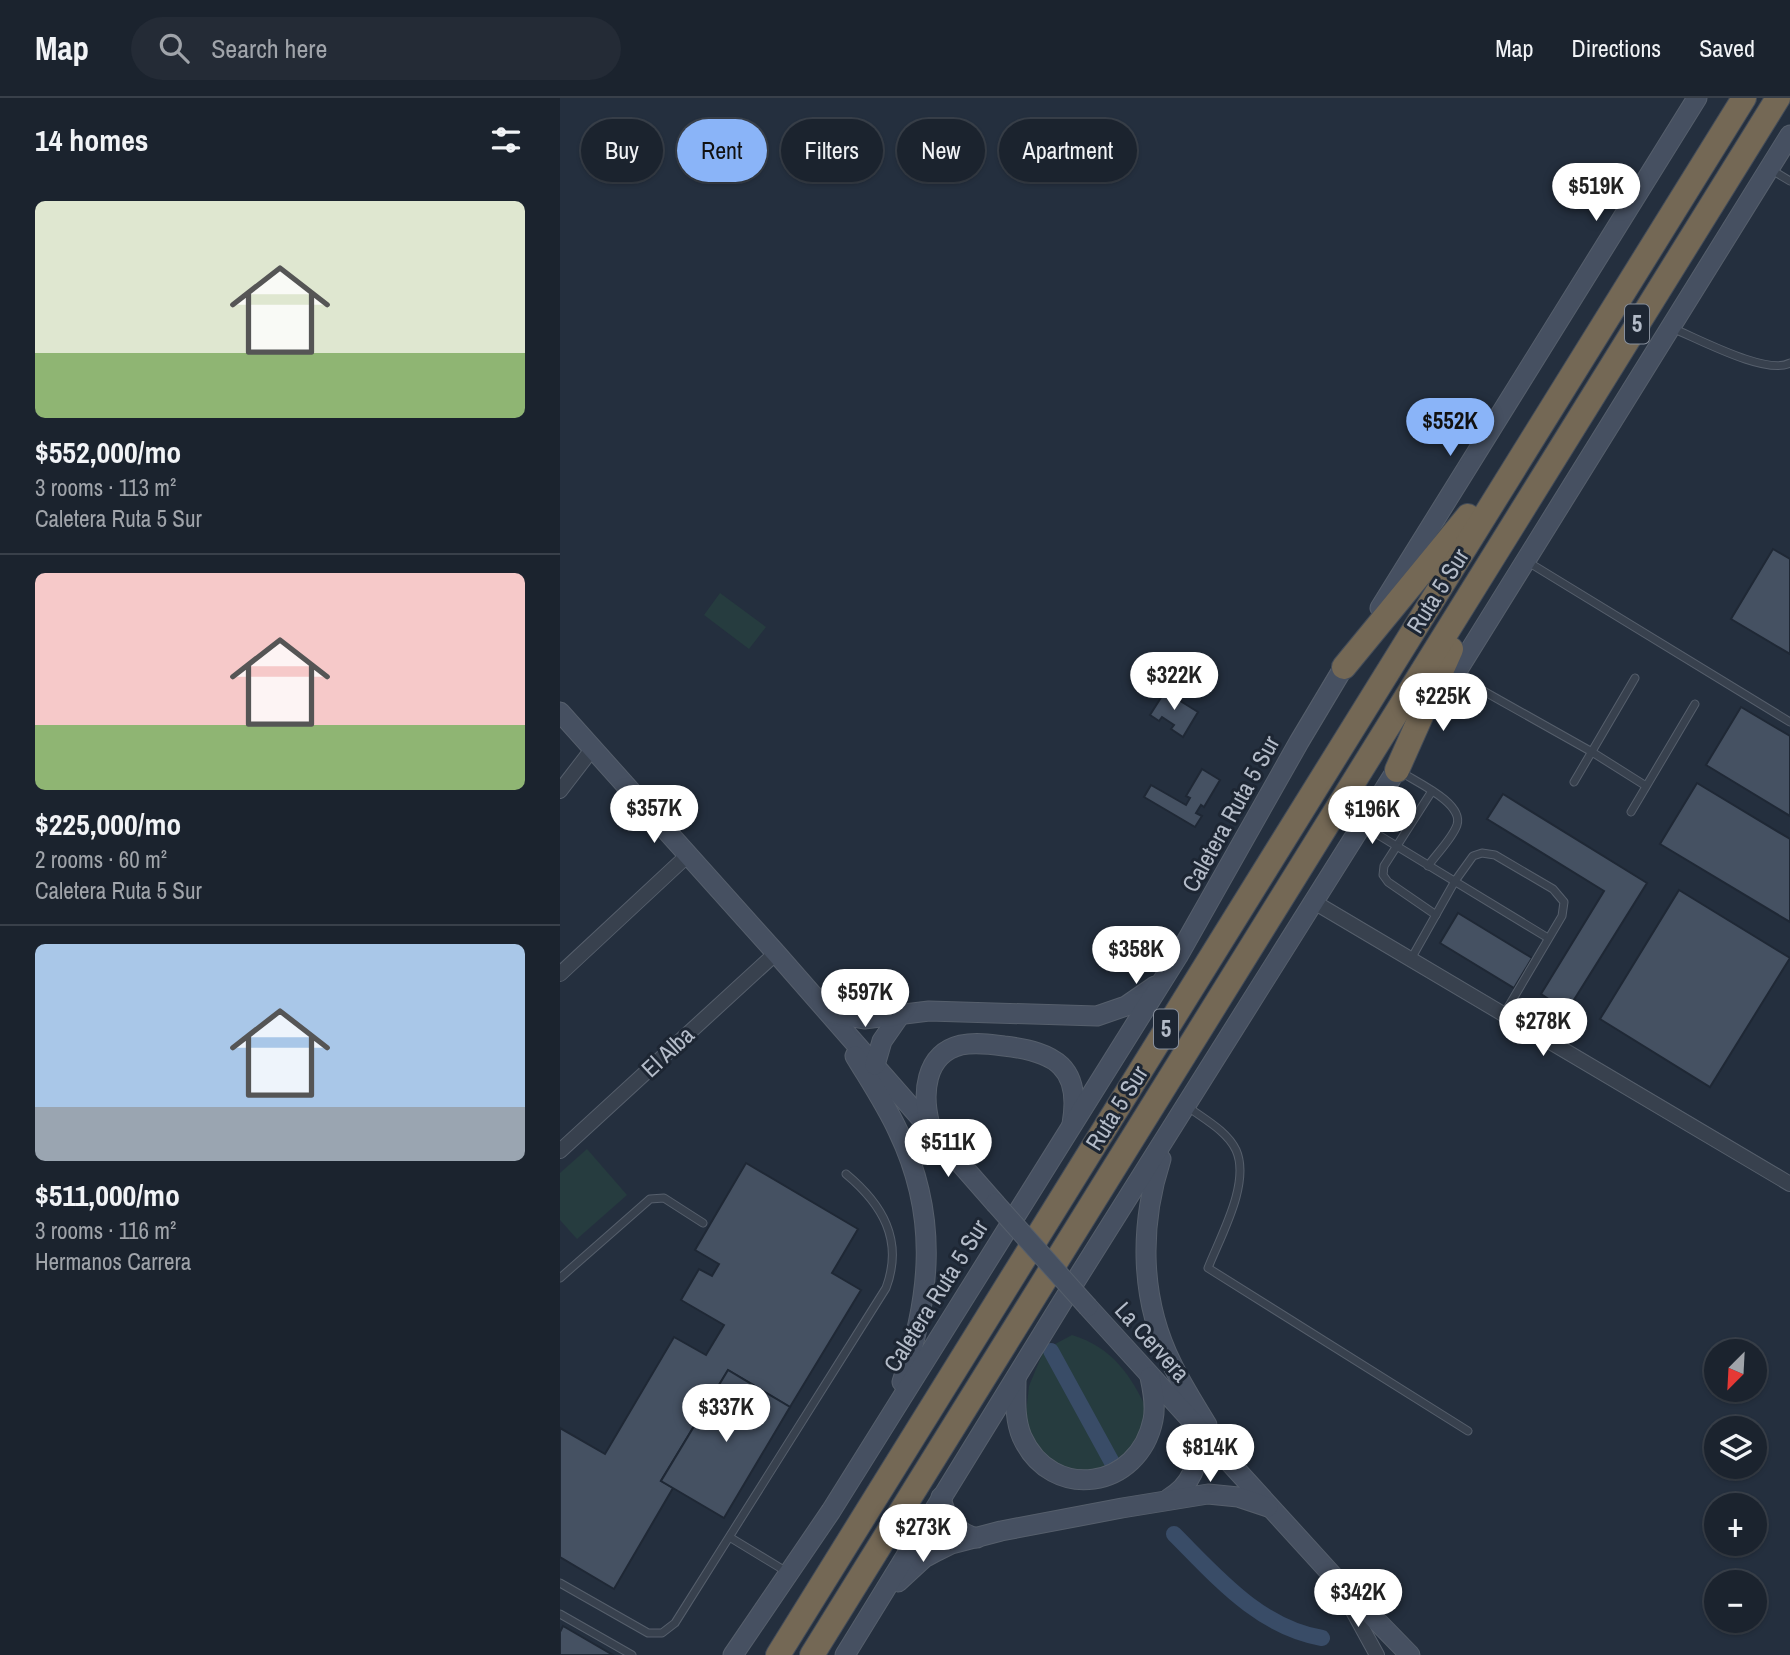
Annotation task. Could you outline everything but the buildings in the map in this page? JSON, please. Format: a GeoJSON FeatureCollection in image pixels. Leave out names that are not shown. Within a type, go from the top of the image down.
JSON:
{"type":"FeatureCollection","features":[{"type":"Feature","properties":{"kind":"highway","name":"Ruta 5 Sur"},"geometry":{"type":"LineString","coordinates":[[778,1655],[1744,98]]}},
{"type":"Feature","properties":{"kind":"highway","name":"Ruta 5 Sur"},"geometry":{"type":"LineString","coordinates":[[813,1655],[1778,98]]}},
{"type":"Feature","properties":{"kind":"highway"},"geometry":{"type":"LineString","coordinates":[[1344,667],[1450,539],[1554,404]]}},
{"type":"Feature","properties":{"kind":"highway"},"geometry":{"type":"LineString","coordinates":[[1397,770],[1496,551]]}},
{"type":"Feature","properties":{"kind":"main road","name":"Caletera Ruta 5 Sur"},"geometry":{"type":"LineString","coordinates":[[733,1655],[789,1574],[1165,978],[1344,667],[1697,98]]}},
{"type":"Feature","properties":{"kind":"main road"},"geometry":{"type":"LineString","coordinates":[[845,1655],[1790,135]]}},
{"type":"Feature","properties":{"kind":"main road"},"geometry":{"type":"LineString","coordinates":[[560,712],[830,1013],[899,1132],[919,1186],[926,1223],[928,1264],[920,1318],[907,1368],[887,1419]]}},
{"type":"Feature","properties":{"kind":"main road"},"geometry":{"type":"LineString","coordinates":[[830,1013],[863,1019],[929,1011],[1097,1016],[1126,1006],[1165,978]]}},
{"type":"Feature","properties":{"kind":"main road","name":"La Cervera"},"geometry":{"type":"LineString","coordinates":[[830,1013],[1150,1377],[1334,1577],[1410,1655]]}},
{"type":"Feature","properties":{"kind":"main road"},"geometry":{"type":"LineString","coordinates":[[875,1065],[882,1041],[900,1015]]}},
{"type":"Feature","properties":{"kind":"main road"},"geometry":{"type":"LineString","coordinates":[[931,1129],[925,1101],[927,1079],[931,1070],[948,1051],[971,1044],[1029,1049],[1053,1059],[1070,1081],[1074,1103],[1072,1126]]}},
{"type":"Feature","properties":{"kind":"main road"},"geometry":{"type":"LineString","coordinates":[[1182,1113],[1161,1160],[1149,1207],[1145,1254],[1147,1278],[1155,1321],[1171,1363],[1227,1459]]}},
{"type":"Feature","properties":{"kind":"main road"},"geometry":{"type":"LineString","coordinates":[[1016,1377],[1017,1418],[1029,1448],[1050,1469],[1085,1481],[1111,1476],[1124,1467],[1145,1443],[1154,1418],[1154,1396],[1150,1377]]}},
{"type":"Feature","properties":{"kind":"main road"},"geometry":{"type":"LineString","coordinates":[[1164,1501],[1180,1492],[1191,1479],[1202,1432]]}},
{"type":"Feature","properties":{"kind":"main road"},"geometry":{"type":"LineString","coordinates":[[871,1611],[904,1574],[924,1558],[951,1545],[1001,1531],[1197,1495],[1228,1495],[1275,1510]]}},
{"type":"Feature","properties":{"kind":"main road"},"geometry":{"type":"LineString","coordinates":[[941,1497],[943,1509],[955,1527],[978,1538]]}},
{"type":"Feature","properties":{"kind":"street"},"geometry":{"type":"LineString","coordinates":[[560,791],[593,748]]}},
{"type":"Feature","properties":{"kind":"street"},"geometry":{"type":"LineString","coordinates":[[560,974],[689,854]]}},
{"type":"Feature","properties":{"kind":"street"},"geometry":{"type":"LineString","coordinates":[[1314,902],[1790,1184]]}},
{"type":"Feature","properties":{"kind":"street","name":"El Alba"},"geometry":{"type":"LineString","coordinates":[[561,1148],[776,953]]}},
{"type":"Feature","properties":{"kind":"street"},"geometry":{"type":"LineString","coordinates":[[1334,1577],[1377,1655]]}},
{"type":"Feature","properties":{"kind":"lane"},"geometry":{"type":"LineString","coordinates":[[1769,168],[1790,181]]}},
{"type":"Feature","properties":{"kind":"lane"},"geometry":{"type":"LineString","coordinates":[[1671,327],[1761,365],[1784,366],[1790,363]]}},
{"type":"Feature","properties":{"kind":"lane"},"geometry":{"type":"LineString","coordinates":[[1526,561],[1790,722]]}},
{"type":"Feature","properties":{"kind":"lane"},"geometry":{"type":"LineString","coordinates":[[1454,675],[1592,751],[1646,786]]}},
{"type":"Feature","properties":{"kind":"lane"},"geometry":{"type":"LineString","coordinates":[[1574,782],[1635,678]]}},
{"type":"Feature","properties":{"kind":"lane"},"geometry":{"type":"LineString","coordinates":[[1631,812],[1695,705]]}},
{"type":"Feature","properties":{"kind":"lane"},"geometry":{"type":"LineString","coordinates":[[1397,770],[1452,804],[1458,814],[1457,825],[1428,866]]}},
{"type":"Feature","properties":{"kind":"lane"},"geometry":{"type":"LineString","coordinates":[[1433,792],[1384,866],[1383,875],[1388,882],[1436,915]]}},
{"type":"Feature","properties":{"kind":"lane"},"geometry":{"type":"LineString","coordinates":[[1362,825],[1548,938]]}},
{"type":"Feature","properties":{"kind":"lane"},"geometry":{"type":"LineString","coordinates":[[1411,959],[1455,881],[1473,856],[1482,853],[1495,855],[1553,889],[1564,902],[1562,916],[1504,1014]]}},
{"type":"Feature","properties":{"kind":"lane"},"geometry":{"type":"LineString","coordinates":[[1182,1113],[1221,1131],[1236,1149],[1241,1168],[1238,1191],[1208,1268],[1468,1431]]}},
{"type":"Feature","properties":{"kind":"lane"},"geometry":{"type":"LineString","coordinates":[[560,1583],[648,1633],[662,1633],[675,1623],[881,1297],[889,1279],[892,1253],[884,1216],[874,1200],[846,1174]]}},
{"type":"Feature","properties":{"kind":"lane"},"geometry":{"type":"LineString","coordinates":[[560,1278],[650,1199],[664,1198],[703,1223]]}},
{"type":"Feature","properties":{"kind":"lane"},"geometry":{"type":"LineString","coordinates":[[731,1538],[789,1574]]}},
{"type":"Feature","properties":{"kind":"lane"},"geometry":{"type":"LineString","coordinates":[[560,1614],[632,1655]]}},
{"type":"Feature","properties":{"kind":"green space"},"geometry":{"type":"Polygon","coordinates":[[[720,593],[766,627],[749,649],[704,615],[720,593]]]}},
{"type":"Feature","properties":{"kind":"green space"},"geometry":{"type":"Polygon","coordinates":[[[587,1149],[627,1195],[577,1239],[560,1220],[560,1173],[587,1149]]]}},
{"type":"Feature","properties":{"kind":"green space"},"geometry":{"type":"Polygon","coordinates":[[[1072,1335],[1098,1347],[1119,1364],[1135,1386],[1148,1412],[1140,1447],[1122,1465],[1090,1474],[1063,1467],[1035,1447],[1025,1422],[1029,1386],[1044,1350],[1072,1335]]]}},
{"type":"Feature","properties":{"kind":"waterway"},"geometry":{"type":"LineString","coordinates":[[1051,1351],[1114,1466]]}},
{"type":"Feature","properties":{"kind":"waterway"},"geometry":{"type":"LineString","coordinates":[[1174,1534],[1223,1583],[1259,1612],[1299,1632],[1322,1638]]}}]}
